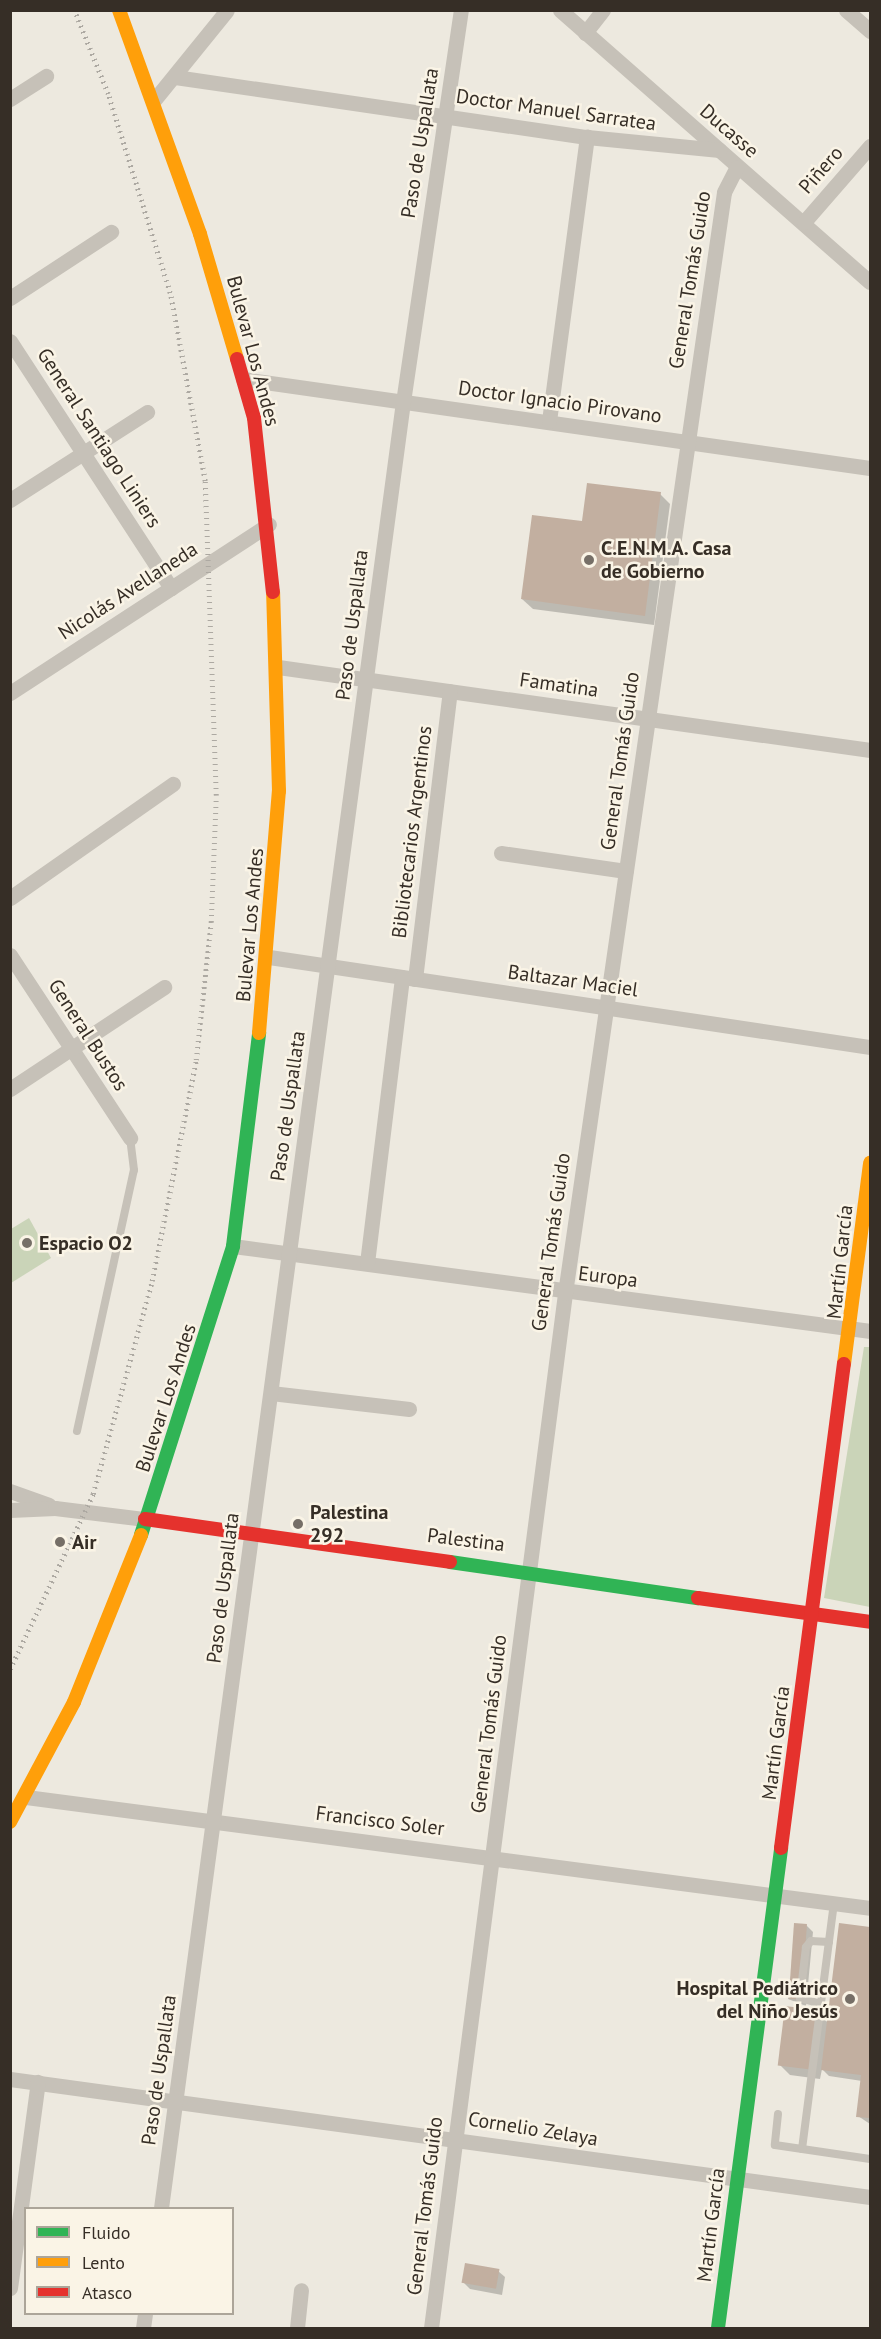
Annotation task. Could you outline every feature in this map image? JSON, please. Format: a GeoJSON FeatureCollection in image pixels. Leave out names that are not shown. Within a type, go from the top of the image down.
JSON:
{"type":"FeatureCollection","features":[{"type":"Feature","properties":{"kind":"main road","name":"Bulevar Los Andes"},"geometry":{"type":"LineString","coordinates":[[10,1822],[26,1797],[99,1644],[145,1519],[233,1246],[269,957],[279,791],[278,667],[269,524],[243,379],[155,99],[119,10]]}},
{"type":"Feature","properties":{"kind":"main road","name":"Martín García"},"geometry":{"type":"LineString","coordinates":[[718,2328],[735,2181],[853,1329],[870,1163]]}},
{"type":"Feature","properties":{"kind":"main road","name":"Palestina"},"geometry":{"type":"LineString","coordinates":[[145,1519],[530,1570],[870,1622]]}},
{"type":"Feature","properties":{"kind":"street"},"geometry":{"type":"LineString","coordinates":[[155,99],[227,10]]}},
{"type":"Feature","properties":{"kind":"street","name":"Paso de Uspallata"},"geometry":{"type":"LineString","coordinates":[[161,2207],[215,1821],[250,1533],[271,1393],[403,402],[461,10]]}},
{"type":"Feature","properties":{"kind":"street","name":"Ducasse"},"geometry":{"type":"LineString","coordinates":[[560,10],[870,282]]}},
{"type":"Feature","properties":{"kind":"street"},"geometry":{"type":"LineString","coordinates":[[585,33],[603,10]]}},
{"type":"Feature","properties":{"kind":"street"},"geometry":{"type":"LineString","coordinates":[[846,10],[870,31]]}},
{"type":"Feature","properties":{"kind":"street"},"geometry":{"type":"LineString","coordinates":[[10,99],[46,76]]}},
{"type":"Feature","properties":{"kind":"street","name":"Doctor Manuel Sarratea"},"geometry":{"type":"LineString","coordinates":[[175,77],[586,137],[718,150]]}},
{"type":"Feature","properties":{"kind":"street"},"geometry":{"type":"LineString","coordinates":[[549,421],[586,137]]}},
{"type":"Feature","properties":{"kind":"street","name":"Piñero"},"geometry":{"type":"LineString","coordinates":[[804,222],[870,146]]}},
{"type":"Feature","properties":{"kind":"street","name":"General Tomás Guido"},"geometry":{"type":"LineString","coordinates":[[431,2328],[565,1293],[646,719],[724,192],[737,167]]}},
{"type":"Feature","properties":{"kind":"street"},"geometry":{"type":"LineString","coordinates":[[10,298],[111,232]]}},
{"type":"Feature","properties":{"kind":"street","name":"General Santiago Liniers"},"geometry":{"type":"LineString","coordinates":[[10,341],[171,588]]}},
{"type":"Feature","properties":{"kind":"street","name":"Doctor Ignacio Pirovano"},"geometry":{"type":"LineString","coordinates":[[243,379],[870,468]]}},
{"type":"Feature","properties":{"kind":"street"},"geometry":{"type":"LineString","coordinates":[[10,500],[147,412]]}},
{"type":"Feature","properties":{"kind":"street","name":"Nicolás Avellaneda"},"geometry":{"type":"LineString","coordinates":[[10,693],[269,524]]}},
{"type":"Feature","properties":{"kind":"street","name":"Famatina"},"geometry":{"type":"LineString","coordinates":[[278,667],[870,750]]}},
{"type":"Feature","properties":{"kind":"street","name":"Bibliotecarios Argentinos"},"geometry":{"type":"LineString","coordinates":[[367,1263],[450,691]]}},
{"type":"Feature","properties":{"kind":"street"},"geometry":{"type":"LineString","coordinates":[[10,898],[173,784]]}},
{"type":"Feature","properties":{"kind":"street"},"geometry":{"type":"LineString","coordinates":[[501,853],[626,871]]}},
{"type":"Feature","properties":{"kind":"street","name":"General Bustos"},"geometry":{"type":"LineString","coordinates":[[10,955],[129,1138]]}},
{"type":"Feature","properties":{"kind":"street","name":"Baltazar Maciel"},"geometry":{"type":"LineString","coordinates":[[269,957],[870,1047]]}},
{"type":"Feature","properties":{"kind":"street"},"geometry":{"type":"LineString","coordinates":[[10,1089],[164,987]]}},
{"type":"Feature","properties":{"kind":"street","name":"Europa"},"geometry":{"type":"LineString","coordinates":[[233,1246],[367,1263],[565,1293],[870,1331]]}},
{"type":"Feature","properties":{"kind":"street"},"geometry":{"type":"LineString","coordinates":[[271,1393],[409,1409]]}},
{"type":"Feature","properties":{"kind":"street"},"geometry":{"type":"LineString","coordinates":[[10,1491],[55,1508]]}},
{"type":"Feature","properties":{"kind":"street"},"geometry":{"type":"LineString","coordinates":[[10,1510],[55,1508]]}},
{"type":"Feature","properties":{"kind":"street","name":"Palestina"},"geometry":{"type":"LineString","coordinates":[[55,1508],[145,1519]]}},
{"type":"Feature","properties":{"kind":"street","name":"Francisco Soler"},"geometry":{"type":"LineString","coordinates":[[26,1797],[870,1908]]}},
{"type":"Feature","properties":{"kind":"street","name":"Cornelio Zelaya"},"geometry":{"type":"LineString","coordinates":[[10,2079],[455,2138],[735,2181],[870,2197]]}},
{"type":"Feature","properties":{"kind":"street"},"geometry":{"type":"LineString","coordinates":[[10,2288],[38,2082]]}},
{"type":"Feature","properties":{"kind":"street"},"geometry":{"type":"LineString","coordinates":[[297,2328],[301,2290]]}},
{"type":"Feature","properties":{"kind":"lane"},"geometry":{"type":"LineString","coordinates":[[77,1431],[134,1170],[129,1138]]}},
{"type":"Feature","properties":{"kind":"lane"},"geometry":{"type":"LineString","coordinates":[[802,2149],[834,1903]]}},
{"type":"Feature","properties":{"kind":"lane"},"geometry":{"type":"LineString","coordinates":[[821,2004],[800,1998],[806,1947],[811,1941],[829,1942]]}},
{"type":"Feature","properties":{"kind":"lane"},"geometry":{"type":"LineString","coordinates":[[778,2114],[775,2145],[870,2159]]}},
{"type":"Feature","properties":{"kind":"green space","name":"Espacio O2"},"geometry":{"type":"Polygon","coordinates":[[[29,1218],[51,1258],[11,1283],[11,1229],[29,1218]]]}},
{"type":"Feature","properties":{"kind":"green space"},"geometry":{"type":"Polygon","coordinates":[[[864,1347],[870,1347],[870,1607],[824,1598],[864,1347]]]}},
{"type":"Feature","properties":{"kind":"building","name":"C.E.N.M.A. Casa de Gobierno"},"geometry":{"type":"Polygon","coordinates":[[[587,483],[661,492],[645,616],[521,599],[532,515],[582,521],[587,483]]]}},
{"type":"Feature","properties":{"kind":"building"},"geometry":{"type":"Polygon","coordinates":[[[794,1923],[807,1924],[802,2000],[789,1999],[794,1923]]]}},
{"type":"Feature","properties":{"kind":"building","name":"Hospital Pediátrico del Niño Jesús"},"geometry":{"type":"Polygon","coordinates":[[[839,1923],[870,1927],[870,2118],[856,2117],[861,2075],[821,2070],[839,1923]]]}},
{"type":"Feature","properties":{"kind":"building"},"geometry":{"type":"Polygon","coordinates":[[[785,2006],[818,2010],[810,2070],[778,2066],[785,2006]]]}},
{"type":"Feature","properties":{"kind":"building"},"geometry":{"type":"Polygon","coordinates":[[[465,2263],[499,2269],[496,2289],[462,2283],[465,2263]]]}},
{"type":"Feature","properties":{"kind":"railway"},"geometry":{"type":"LineString","coordinates":[[10,1669],[93,1494],[152,1281],[196,1060],[211,922],[216,795],[205,481],[170,293],[108,94],[74,10]]}},
{"type":"Feature","properties":{"kind":"traffic: fast"},"geometry":{"type":"LineString","coordinates":[[141,1535],[233,1246],[259,1033]]}},
{"type":"Feature","properties":{"kind":"traffic: fast"},"geometry":{"type":"LineString","coordinates":[[450,1562],[698,1598]]}},
{"type":"Feature","properties":{"kind":"traffic: fast"},"geometry":{"type":"LineString","coordinates":[[718,2328],[781,1848]]}},
{"type":"Feature","properties":{"kind":"traffic: slow"},"geometry":{"type":"LineString","coordinates":[[119,10],[200,234],[237,359]]}},
{"type":"Feature","properties":{"kind":"traffic: slow"},"geometry":{"type":"LineString","coordinates":[[259,1033],[279,791],[273,592]]}},
{"type":"Feature","properties":{"kind":"traffic: slow"},"geometry":{"type":"LineString","coordinates":[[844,1364],[870,1163]]}},
{"type":"Feature","properties":{"kind":"traffic: slow"},"geometry":{"type":"LineString","coordinates":[[10,1822],[74,1702],[141,1535]]}},
{"type":"Feature","properties":{"kind":"traffic: jam"},"geometry":{"type":"LineString","coordinates":[[237,359],[254,418],[273,592]]}},
{"type":"Feature","properties":{"kind":"traffic: jam"},"geometry":{"type":"LineString","coordinates":[[781,1848],[844,1364]]}},
{"type":"Feature","properties":{"kind":"traffic: jam"},"geometry":{"type":"LineString","coordinates":[[145,1519],[450,1562]]}},
{"type":"Feature","properties":{"kind":"traffic: jam"},"geometry":{"type":"LineString","coordinates":[[698,1598],[870,1622]]}},
{"type":"Feature","properties":{"kind":"place","name":"C.E.N.M.A. Casa de Gobierno"},"geometry":{"type":"Point","coordinates":[589,560]}},
{"type":"Feature","properties":{"kind":"place","name":"Espacio O2"},"geometry":{"type":"Point","coordinates":[27,1243]}},
{"type":"Feature","properties":{"kind":"place","name":"Palestina 292"},"geometry":{"type":"Point","coordinates":[298,1524]}},
{"type":"Feature","properties":{"kind":"place","name":"Air"},"geometry":{"type":"Point","coordinates":[60,1542]}},
{"type":"Feature","properties":{"kind":"place","name":"Hospital Pediátrico del Niño Jesús"},"geometry":{"type":"Point","coordinates":[850,1999]}}]}
